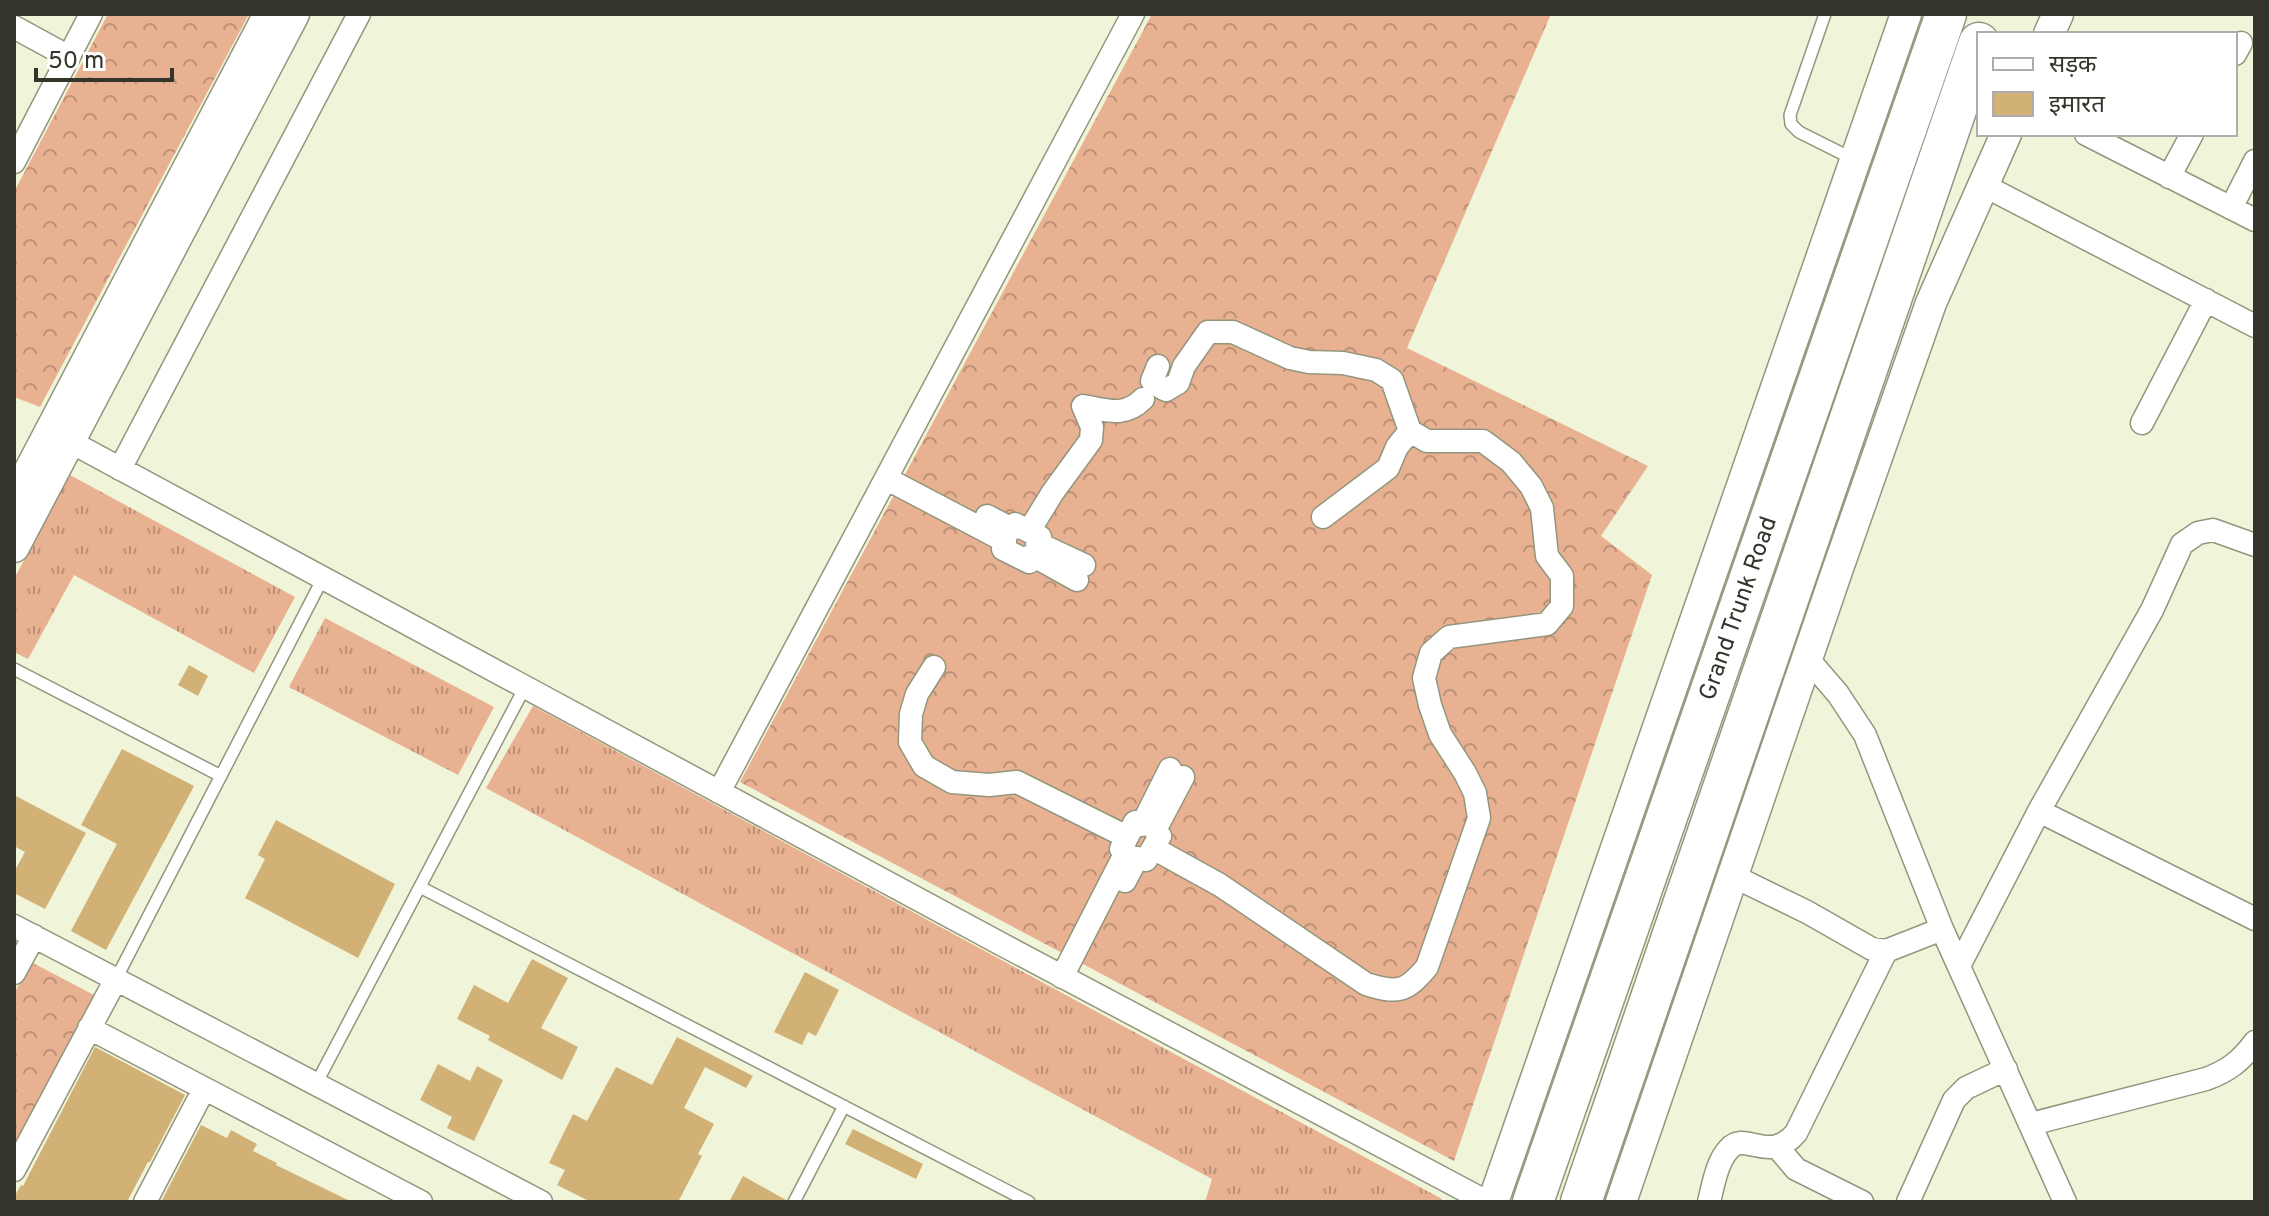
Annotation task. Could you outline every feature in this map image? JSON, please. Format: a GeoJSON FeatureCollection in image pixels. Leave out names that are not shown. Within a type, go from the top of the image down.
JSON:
{"type":"FeatureCollection","features":[{"type":"Feature","properties":{"kind":"highway","name":"Grand Trunk Road"},"geometry":{"type":"LineString","coordinates":[[1533,1202],[1941,27]]}},
{"type":"Feature","properties":{"kind":"highway","name":"Grand Trunk Road"},"geometry":{"type":"LineString","coordinates":[[1581,1202],[1977,49]]}},
{"type":"Feature","properties":{"kind":"street"},"geometry":{"type":"LineString","coordinates":[[14,162],[91,14]]}},
{"type":"Feature","properties":{"kind":"street"},"geometry":{"type":"LineString","coordinates":[[14,547],[60,436],[269,14]]}},
{"type":"Feature","properties":{"kind":"street"},"geometry":{"type":"LineString","coordinates":[[14,500],[60,436],[294,14]]}},
{"type":"Feature","properties":{"kind":"street"},"geometry":{"type":"LineString","coordinates":[[120,469],[359,14]]}},
{"type":"Feature","properties":{"kind":"street"},"geometry":{"type":"LineString","coordinates":[[719,792],[1133,14]]}},
{"type":"Feature","properties":{"kind":"street"},"geometry":{"type":"LineString","coordinates":[[1493,1202],[1906,14]]}},
{"type":"Feature","properties":{"kind":"street"},"geometry":{"type":"LineString","coordinates":[[14,27],[69,57]]}},
{"type":"Feature","properties":{"kind":"street"},"geometry":{"type":"LineString","coordinates":[[1621,1202],[1931,303],[2005,136]]}},
{"type":"Feature","properties":{"kind":"street"},"geometry":{"type":"LineString","coordinates":[[2090,136],[2255,220]]}},
{"type":"Feature","properties":{"kind":"street"},"geometry":{"type":"LineString","coordinates":[[2169,177],[2191,136]]}},
{"type":"Feature","properties":{"kind":"street"},"geometry":{"type":"LineString","coordinates":[[2231,208],[2255,161]]}},
{"type":"Feature","properties":{"kind":"street"},"geometry":{"type":"LineString","coordinates":[[1983,185],[2255,326]]}},
{"type":"Feature","properties":{"kind":"street"},"geometry":{"type":"LineString","coordinates":[[2142,423],[2206,300]]}},
{"type":"Feature","properties":{"kind":"street"},"geometry":{"type":"LineString","coordinates":[[1029,531],[1091,440],[1092,427],[1083,406],[1115,412],[1133,409],[1154,384],[1166,390],[1178,383],[1184,366],[1208,332],[1233,332],[1290,358],[1376,370],[1392,380],[1410,431],[1427,441],[1483,441],[1511,462],[1531,486],[1542,508],[1547,556],[1562,576],[1562,606],[1547,624],[1449,637],[1431,653],[1424,678],[1440,734],[1475,793],[1479,818],[1427,967],[1411,985],[1391,992],[1366,984],[1231,892],[1153,848]]}},
{"type":"Feature","properties":{"kind":"street"},"geometry":{"type":"LineString","coordinates":[[1323,517],[1388,468],[1397,447],[1410,431]]}},
{"type":"Feature","properties":{"kind":"street"},"geometry":{"type":"LineString","coordinates":[[60,436],[1068,980],[1487,1202]]}},
{"type":"Feature","properties":{"kind":"street"},"geometry":{"type":"LineString","coordinates":[[890,473],[1012,529],[1015,524],[1029,531],[1040,537],[1037,543],[1080,572],[1032,555],[1029,562],[1003,549],[1005,541],[890,473]]}},
{"type":"Feature","properties":{"kind":"street"},"geometry":{"type":"LineString","coordinates":[[1959,966],[2039,811],[2146,621],[2182,544],[2198,533],[2213,530],[2255,545]]}},
{"type":"Feature","properties":{"kind":"street"},"geometry":{"type":"LineString","coordinates":[[1807,658],[1838,694],[1865,735],[1942,929],[2065,1202]]}},
{"type":"Feature","properties":{"kind":"street"},"geometry":{"type":"LineString","coordinates":[[934,667],[917,694],[911,714],[910,742],[924,766],[952,782],[989,785],[1017,782],[1127,837]]}},
{"type":"Feature","properties":{"kind":"street"},"geometry":{"type":"LineString","coordinates":[[1177,773],[1155,830],[1160,836],[1146,860],[1137,858],[1068,980],[1126,852],[1121,849],[1127,837],[1135,822],[1142,825],[1177,773]]}},
{"type":"Feature","properties":{"kind":"street"},"geometry":{"type":"LineString","coordinates":[[2039,811],[2255,919]]}},
{"type":"Feature","properties":{"kind":"street"},"geometry":{"type":"LineString","coordinates":[[1733,876],[1807,912],[1858,943],[1886,951],[1942,929]]}},
{"type":"Feature","properties":{"kind":"street"},"geometry":{"type":"LineString","coordinates":[[14,973],[24,931],[541,1202]]}},
{"type":"Feature","properties":{"kind":"street"},"geometry":{"type":"LineString","coordinates":[[1709,1202],[1725,1154],[1731,1146],[1739,1143],[1778,1148],[1796,1133],[1886,951]]}},
{"type":"Feature","properties":{"kind":"street"},"geometry":{"type":"LineString","coordinates":[[14,1170],[116,979]]}},
{"type":"Feature","properties":{"kind":"street"},"geometry":{"type":"LineString","coordinates":[[89,1028],[421,1202]]}},
{"type":"Feature","properties":{"kind":"street"},"geometry":{"type":"LineString","coordinates":[[2031,1124],[2206,1079],[2227,1071],[2243,1058],[2255,1042]]}},
{"type":"Feature","properties":{"kind":"street"},"geometry":{"type":"LineString","coordinates":[[1908,1202],[1954,1100],[1966,1088],[2006,1069]]}},
{"type":"Feature","properties":{"kind":"street"},"geometry":{"type":"LineString","coordinates":[[145,1202],[204,1089]]}},
{"type":"Feature","properties":{"kind":"street"},"geometry":{"type":"LineString","coordinates":[[1778,1148],[1796,1169],[1862,1202]]}},
{"type":"Feature","properties":{"kind":"lane"},"geometry":{"type":"LineString","coordinates":[[1825,14],[1790,115],[1791,124],[1799,132],[1856,160]]}},
{"type":"Feature","properties":{"kind":"lane"},"geometry":{"type":"LineString","coordinates":[[116,979],[323,578]]}},
{"type":"Feature","properties":{"kind":"lane"},"geometry":{"type":"LineString","coordinates":[[14,669],[221,776]]}},
{"type":"Feature","properties":{"kind":"lane"},"geometry":{"type":"LineString","coordinates":[[316,1084],[525,687]]}},
{"type":"Feature","properties":{"kind":"lane"},"geometry":{"type":"LineString","coordinates":[[420,887],[1029,1202]]}},
{"type":"Feature","properties":{"kind":"lane"},"geometry":{"type":"LineString","coordinates":[[794,1202],[844,1106]]}},
{"type":"Feature","properties":{"kind":"green space"},"geometry":{"type":"Polygon","coordinates":[[[108,14],[249,14],[40,407],[14,397],[14,192],[108,14]]]}},
{"type":"Feature","properties":{"kind":"green space"},"geometry":{"type":"Polygon","coordinates":[[[1152,14],[1551,14],[1407,348],[1648,466],[1601,536],[1652,575],[1454,1161],[740,782],[1152,14]]]}},
{"type":"Feature","properties":{"kind":"green space"},"geometry":{"type":"Polygon","coordinates":[[[70,475],[295,597],[254,673],[74,575],[28,659],[14,652],[14,579],[70,475]]]}},
{"type":"Feature","properties":{"kind":"green space"},"geometry":{"type":"Polygon","coordinates":[[[325,618],[494,707],[458,775],[289,687],[325,618]]]}},
{"type":"Feature","properties":{"kind":"green space"},"geometry":{"type":"Polygon","coordinates":[[[533,706],[1442,1199],[1441,1202],[1205,1202],[1212,1179],[486,788],[533,706]]]}},
{"type":"Feature","properties":{"kind":"green space"},"geometry":{"type":"Polygon","coordinates":[[[31,962],[94,995],[14,1148],[14,994],[31,962]]]}},
{"type":"Feature","properties":{"kind":"building"},"geometry":{"type":"Polygon","coordinates":[[[189,665],[208,676],[198,696],[178,685],[189,665]]]}},
{"type":"Feature","properties":{"kind":"building"},"geometry":{"type":"Polygon","coordinates":[[[122,749],[194,786],[106,950],[71,931],[117,844],[81,825],[122,749]]]}},
{"type":"Feature","properties":{"kind":"building"},"geometry":{"type":"Polygon","coordinates":[[[14,795],[86,833],[45,909],[14,893],[14,872],[25,852],[14,846],[14,795]]]}},
{"type":"Feature","properties":{"kind":"building"},"geometry":{"type":"Polygon","coordinates":[[[276,820],[395,884],[358,958],[245,898],[265,859],[258,855],[276,820]]]}},
{"type":"Feature","properties":{"kind":"building"},"geometry":{"type":"Polygon","coordinates":[[[532,959],[568,978],[541,1028],[578,1047],[562,1080],[488,1040],[490,1036],[457,1019],[474,985],[508,1003],[532,959]]]}},
{"type":"Feature","properties":{"kind":"building"},"geometry":{"type":"Polygon","coordinates":[[[805,972],[839,990],[816,1036],[808,1032],[802,1045],[774,1032],[805,972]]]}},
{"type":"Feature","properties":{"kind":"building"},"geometry":{"type":"Polygon","coordinates":[[[677,1037],[753,1076],[746,1088],[705,1067],[684,1108],[714,1124],[698,1154],[702,1156],[678,1202],[591,1202],[557,1185],[565,1170],[549,1163],[573,1114],[587,1121],[616,1067],[652,1085],[677,1037]]]}},
{"type":"Feature","properties":{"kind":"building"},"geometry":{"type":"Polygon","coordinates":[[[95,1047],[185,1095],[150,1162],[127,1202],[14,1202],[14,1197],[23,1186],[95,1047]]]}},
{"type":"Feature","properties":{"kind":"building"},"geometry":{"type":"Polygon","coordinates":[[[438,1064],[470,1081],[477,1066],[503,1080],[474,1141],[447,1128],[452,1117],[420,1100],[438,1064]]]}},
{"type":"Feature","properties":{"kind":"building"},"geometry":{"type":"Polygon","coordinates":[[[201,1125],[227,1138],[231,1130],[257,1144],[253,1151],[276,1165],[352,1202],[161,1202],[201,1125]]]}},
{"type":"Feature","properties":{"kind":"building"},"geometry":{"type":"Polygon","coordinates":[[[853,1129],[923,1164],[916,1179],[845,1144],[853,1129]]]}},
{"type":"Feature","properties":{"kind":"building"},"geometry":{"type":"Polygon","coordinates":[[[743,1176],[786,1200],[786,1202],[729,1202],[743,1176]]]}}]}
